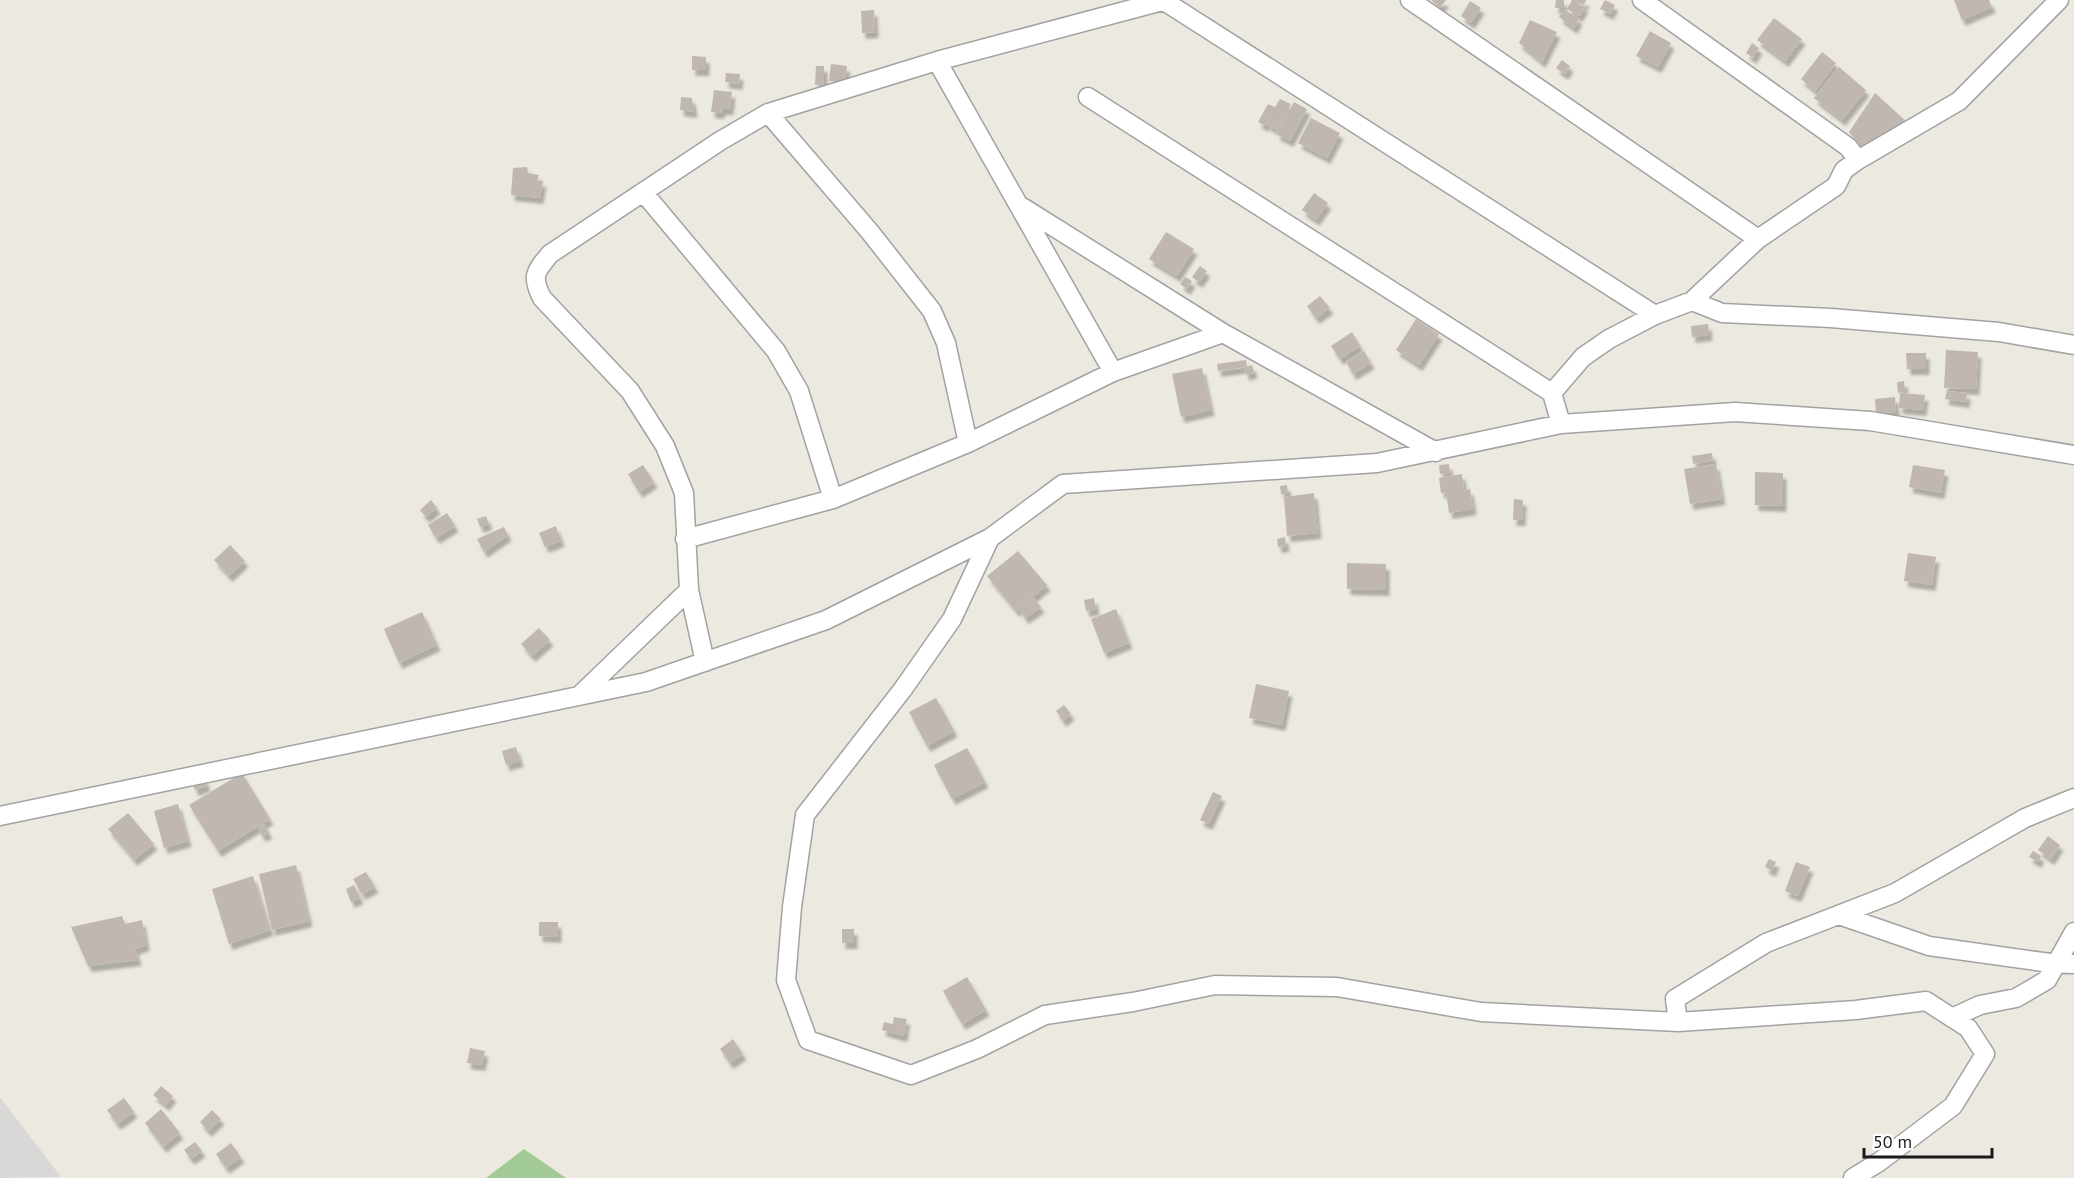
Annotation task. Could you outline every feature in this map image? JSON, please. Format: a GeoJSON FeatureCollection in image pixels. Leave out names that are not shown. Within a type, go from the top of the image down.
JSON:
{"type":"FeatureCollection","features":[{"type":"Feature","properties":{"kind":"street"},"geometry":{"type":"LineString","coordinates":[[705,662],[689,590],[684,493],[665,446],[630,391],[542,298],[535,283],[536,271],[550,254],[768,113],[937,61],[1165,0],[1656,315]]}},
{"type":"Feature","properties":{"kind":"street"},"geometry":{"type":"LineString","coordinates":[[1410,0],[1758,239]]}},
{"type":"Feature","properties":{"kind":"street"},"geometry":{"type":"LineString","coordinates":[[1642,0],[1848,147],[1858,160]]}},
{"type":"Feature","properties":{"kind":"street"},"geometry":{"type":"LineString","coordinates":[[1552,393],[1583,357],[1609,339],[1656,315],[1692,301],[1758,239],[1836,186],[1844,170],[1959,101],[2059,0]]}},
{"type":"Feature","properties":{"kind":"street"},"geometry":{"type":"LineString","coordinates":[[937,61],[1113,372]]}},
{"type":"Feature","properties":{"kind":"street"},"geometry":{"type":"LineString","coordinates":[[1088,97],[1552,393],[1561,424]]}},
{"type":"Feature","properties":{"kind":"street"},"geometry":{"type":"LineString","coordinates":[[768,113],[870,232],[932,311],[946,343],[968,443]]}},
{"type":"Feature","properties":{"kind":"street"},"geometry":{"type":"LineString","coordinates":[[643,192],[776,351],[799,391],[833,499]]}},
{"type":"Feature","properties":{"kind":"street"},"geometry":{"type":"LineString","coordinates":[[1019,205],[1223,333],[1436,452]]}},
{"type":"Feature","properties":{"kind":"street"},"geometry":{"type":"LineString","coordinates":[[1692,301],[1722,314],[1831,318],[1988,331],[2074,345]]}},
{"type":"Feature","properties":{"kind":"street"},"geometry":{"type":"LineString","coordinates":[[685,539],[833,499],[968,443],[1113,372],[1223,333]]}},
{"type":"Feature","properties":{"kind":"street"},"geometry":{"type":"LineString","coordinates":[[0,816],[646,682],[826,620],[990,538],[1063,484],[1377,463],[1561,424],[1736,412],[1870,422],[2074,455]]}},
{"type":"Feature","properties":{"kind":"street"},"geometry":{"type":"LineString","coordinates":[[990,538],[952,620],[903,689],[805,815],[792,908],[786,980],[808,1040],[911,1075],[976,1049],[1045,1015],[1133,1002],[1215,985],[1337,987],[1481,1012],[1678,1022],[1856,1010],[1926,1001],[1968,1028],[1985,1054],[1953,1106],[1879,1162],[1853,1178]]}},
{"type":"Feature","properties":{"kind":"street"},"geometry":{"type":"LineString","coordinates":[[580,695],[689,590]]}},
{"type":"Feature","properties":{"kind":"street"},"geometry":{"type":"LineString","coordinates":[[1678,1022],[1675,999],[1766,943],[1895,893],[2025,818],[2074,798]]}},
{"type":"Feature","properties":{"kind":"street"},"geometry":{"type":"LineString","coordinates":[[1839,915],[1929,946],[2066,963]]}},
{"type":"Feature","properties":{"kind":"street"},"geometry":{"type":"LineString","coordinates":[[1952,1018],[1980,1005],[2016,998],[2047,980],[2066,963],[2074,932]]}},
{"type":"Feature","properties":{"kind":"shaded area"},"geometry":{"type":"Polygon","coordinates":[[[0,1097],[61,1177],[0,1178],[0,1097]]]}},
{"type":"Feature","properties":{"kind":"green space"},"geometry":{"type":"Polygon","coordinates":[[[524,1149],[566,1178],[486,1178],[524,1149]]]}},
{"type":"Feature","properties":{"kind":"building"},"geometry":{"type":"Polygon","coordinates":[[[1431,0],[1446,0],[1440,8],[1431,0]]]}},
{"type":"Feature","properties":{"kind":"building"},"geometry":{"type":"Polygon","coordinates":[[[1556,0],[1564,0],[1564,8],[1555,8],[1556,0]]]}},
{"type":"Feature","properties":{"kind":"building"},"geometry":{"type":"Polygon","coordinates":[[[1572,0],[1586,0],[1584,5],[1576,2],[1585,7],[1579,16],[1567,9],[1572,0]]]}},
{"type":"Feature","properties":{"kind":"building"},"geometry":{"type":"Polygon","coordinates":[[[1605,0],[1615,5],[1610,14],[1600,9],[1605,0]]]}},
{"type":"Feature","properties":{"kind":"building"},"geometry":{"type":"Polygon","coordinates":[[[1954,0],[1989,0],[1992,7],[1962,20],[1954,0]]]}},
{"type":"Feature","properties":{"kind":"building"},"geometry":{"type":"Polygon","coordinates":[[[1470,1],[1481,8],[1471,23],[1461,16],[1470,1]]]}},
{"type":"Feature","properties":{"kind":"building"},"geometry":{"type":"Polygon","coordinates":[[[1564,9],[1579,19],[1574,28],[1559,17],[1564,9]]]}},
{"type":"Feature","properties":{"kind":"building"},"geometry":{"type":"Polygon","coordinates":[[[874,10],[875,32],[862,33],[861,11],[874,10]]]}},
{"type":"Feature","properties":{"kind":"building"},"geometry":{"type":"Polygon","coordinates":[[[1774,18],[1802,39],[1785,61],[1757,40],[1774,18]]]}},
{"type":"Feature","properties":{"kind":"building"},"geometry":{"type":"Polygon","coordinates":[[[1530,20],[1557,32],[1542,62],[1519,43],[1530,20]]]}},
{"type":"Feature","properties":{"kind":"building"},"geometry":{"type":"Polygon","coordinates":[[[1650,31],[1671,43],[1658,67],[1636,56],[1650,31]]]}},
{"type":"Feature","properties":{"kind":"building"},"geometry":{"type":"Polygon","coordinates":[[[1752,43],[1759,48],[1753,58],[1746,53],[1752,43]]]}},
{"type":"Feature","properties":{"kind":"building"},"geometry":{"type":"Polygon","coordinates":[[[1822,52],[1836,63],[1815,91],[1801,79],[1822,52]]]}},
{"type":"Feature","properties":{"kind":"building"},"geometry":{"type":"Polygon","coordinates":[[[692,56],[706,57],[706,70],[692,70],[692,56]]]}},
{"type":"Feature","properties":{"kind":"building"},"geometry":{"type":"Polygon","coordinates":[[[1562,60],[1570,66],[1565,74],[1556,68],[1562,60]]]}},
{"type":"Feature","properties":{"kind":"building"},"geometry":{"type":"Polygon","coordinates":[[[831,64],[847,66],[845,82],[829,81],[831,64]]]}},
{"type":"Feature","properties":{"kind":"building"},"geometry":{"type":"Polygon","coordinates":[[[816,66],[824,66],[824,85],[815,85],[816,66]]]}},
{"type":"Feature","properties":{"kind":"building"},"geometry":{"type":"Polygon","coordinates":[[[1839,67],[1866,90],[1842,120],[1814,98],[1839,67]]]}},
{"type":"Feature","properties":{"kind":"building"},"geometry":{"type":"Polygon","coordinates":[[[726,73],[740,74],[739,84],[725,82],[726,73]]]}},
{"type":"Feature","properties":{"kind":"building"},"geometry":{"type":"Polygon","coordinates":[[[714,90],[732,92],[730,109],[723,109],[720,113],[711,112],[714,90]]]}},
{"type":"Feature","properties":{"kind":"building"},"geometry":{"type":"Polygon","coordinates":[[[1875,93],[1908,123],[1866,152],[1849,132],[1875,93]]]}},
{"type":"Feature","properties":{"kind":"building"},"geometry":{"type":"Polygon","coordinates":[[[681,97],[692,98],[694,112],[680,110],[681,97]]]}},
{"type":"Feature","properties":{"kind":"building"},"geometry":{"type":"Polygon","coordinates":[[[1280,99],[1291,104],[1277,130],[1267,125],[1272,112],[1265,126],[1258,122],[1268,104],[1275,107],[1280,99]]]}},
{"type":"Feature","properties":{"kind":"building"},"geometry":{"type":"Polygon","coordinates":[[[1294,102],[1307,109],[1290,141],[1276,134],[1294,102]]]}},
{"type":"Feature","properties":{"kind":"building"},"geometry":{"type":"Polygon","coordinates":[[[1311,118],[1340,133],[1327,158],[1298,143],[1311,118]]]}},
{"type":"Feature","properties":{"kind":"building"},"geometry":{"type":"Polygon","coordinates":[[[527,167],[528,173],[539,175],[537,181],[543,181],[540,198],[511,195],[513,168],[527,167]]]}},
{"type":"Feature","properties":{"kind":"building"},"geometry":{"type":"Polygon","coordinates":[[[1314,193],[1328,203],[1316,220],[1302,210],[1314,193]]]}},
{"type":"Feature","properties":{"kind":"building"},"geometry":{"type":"Polygon","coordinates":[[[1166,232],[1194,249],[1177,276],[1149,259],[1166,232]]]}},
{"type":"Feature","properties":{"kind":"building"},"geometry":{"type":"Polygon","coordinates":[[[1200,266],[1207,271],[1199,282],[1192,277],[1200,266]]]}},
{"type":"Feature","properties":{"kind":"building"},"geometry":{"type":"Polygon","coordinates":[[[1185,277],[1192,281],[1187,289],[1180,284],[1185,277]]]}},
{"type":"Feature","properties":{"kind":"building"},"geometry":{"type":"Polygon","coordinates":[[[1320,296],[1330,308],[1316,318],[1307,306],[1320,296]]]}},
{"type":"Feature","properties":{"kind":"building"},"geometry":{"type":"Polygon","coordinates":[[[1416,319],[1439,334],[1419,365],[1396,350],[1416,319]]]}},
{"type":"Feature","properties":{"kind":"building"},"geometry":{"type":"Polygon","coordinates":[[[1708,324],[1709,335],[1692,337],[1691,326],[1708,324]]]}},
{"type":"Feature","properties":{"kind":"building"},"geometry":{"type":"Polygon","coordinates":[[[1352,332],[1360,346],[1340,359],[1331,346],[1352,332]]]}},
{"type":"Feature","properties":{"kind":"building"},"geometry":{"type":"Polygon","coordinates":[[[1946,350],[1978,352],[1976,389],[1944,388],[1946,350]]]}},
{"type":"Feature","properties":{"kind":"building"},"geometry":{"type":"Polygon","coordinates":[[[1364,351],[1371,363],[1353,374],[1346,362],[1364,351]]]}},
{"type":"Feature","properties":{"kind":"building"},"geometry":{"type":"Polygon","coordinates":[[[1906,353],[1926,353],[1926,369],[1907,369],[1906,353]]]}},
{"type":"Feature","properties":{"kind":"building"},"geometry":{"type":"Polygon","coordinates":[[[1246,360],[1247,367],[1218,371],[1217,364],[1246,360]]]}},
{"type":"Feature","properties":{"kind":"building"},"geometry":{"type":"Polygon","coordinates":[[[1252,365],[1254,372],[1246,375],[1244,368],[1252,365]]]}},
{"type":"Feature","properties":{"kind":"building"},"geometry":{"type":"Polygon","coordinates":[[[1202,368],[1211,410],[1181,417],[1172,374],[1202,368]]]}},
{"type":"Feature","properties":{"kind":"building"},"geometry":{"type":"Polygon","coordinates":[[[1904,381],[1905,392],[1898,393],[1897,382],[1904,381]]]}},
{"type":"Feature","properties":{"kind":"building"},"geometry":{"type":"Polygon","coordinates":[[[1947,391],[1967,393],[1966,402],[1945,399],[1947,391]]]}},
{"type":"Feature","properties":{"kind":"building"},"geometry":{"type":"Polygon","coordinates":[[[1900,393],[1925,395],[1923,410],[1899,408],[1900,393]]]}},
{"type":"Feature","properties":{"kind":"building"},"geometry":{"type":"Polygon","coordinates":[[[1895,397],[1896,412],[1876,413],[1875,399],[1895,397]]]}},
{"type":"Feature","properties":{"kind":"building"},"geometry":{"type":"Polygon","coordinates":[[[1712,453],[1713,460],[1693,464],[1692,456],[1712,453]]]}},
{"type":"Feature","properties":{"kind":"building"},"geometry":{"type":"Polygon","coordinates":[[[1449,464],[1450,473],[1440,474],[1439,465],[1449,464]]]}},
{"type":"Feature","properties":{"kind":"building"},"geometry":{"type":"Polygon","coordinates":[[[1716,464],[1722,499],[1690,504],[1684,469],[1716,464]]]}},
{"type":"Feature","properties":{"kind":"building"},"geometry":{"type":"Polygon","coordinates":[[[643,465],[654,482],[639,492],[628,474],[643,465]]]}},
{"type":"Feature","properties":{"kind":"building"},"geometry":{"type":"Polygon","coordinates":[[[1913,465],[1945,470],[1941,493],[1909,487],[1913,465]]]}},
{"type":"Feature","properties":{"kind":"building"},"geometry":{"type":"Polygon","coordinates":[[[1755,472],[1783,473],[1783,506],[1755,505],[1755,472]]]}},
{"type":"Feature","properties":{"kind":"building"},"geometry":{"type":"Polygon","coordinates":[[[1462,474],[1464,490],[1470,489],[1473,509],[1449,513],[1446,492],[1441,493],[1439,478],[1462,474]]]}},
{"type":"Feature","properties":{"kind":"building"},"geometry":{"type":"Polygon","coordinates":[[[1287,485],[1288,494],[1281,494],[1280,486],[1287,485]]]}},
{"type":"Feature","properties":{"kind":"building"},"geometry":{"type":"Polygon","coordinates":[[[1314,493],[1318,533],[1287,536],[1284,497],[1314,493]]]}},
{"type":"Feature","properties":{"kind":"building"},"geometry":{"type":"Polygon","coordinates":[[[1514,499],[1523,500],[1522,520],[1513,520],[1514,499]]]}},
{"type":"Feature","properties":{"kind":"building"},"geometry":{"type":"Polygon","coordinates":[[[431,500],[437,508],[426,517],[420,510],[431,500]]]}},
{"type":"Feature","properties":{"kind":"building"},"geometry":{"type":"Polygon","coordinates":[[[447,513],[455,526],[436,538],[428,525],[447,513]]]}},
{"type":"Feature","properties":{"kind":"building"},"geometry":{"type":"Polygon","coordinates":[[[486,516],[489,524],[480,527],[477,519],[486,516]]]}},
{"type":"Feature","properties":{"kind":"building"},"geometry":{"type":"Polygon","coordinates":[[[556,526],[561,541],[545,547],[539,533],[556,526]]]}},
{"type":"Feature","properties":{"kind":"building"},"geometry":{"type":"Polygon","coordinates":[[[504,527],[508,535],[484,552],[477,539],[504,527]]]}},
{"type":"Feature","properties":{"kind":"building"},"geometry":{"type":"Polygon","coordinates":[[[1285,537],[1286,546],[1278,547],[1277,539],[1285,537]]]}},
{"type":"Feature","properties":{"kind":"building"},"geometry":{"type":"Polygon","coordinates":[[[230,545],[245,561],[229,576],[214,560],[230,545]]]}},
{"type":"Feature","properties":{"kind":"building"},"geometry":{"type":"Polygon","coordinates":[[[1018,551],[1047,585],[1016,611],[987,576],[1018,551]]]}},
{"type":"Feature","properties":{"kind":"building"},"geometry":{"type":"Polygon","coordinates":[[[1908,553],[1936,557],[1932,585],[1904,581],[1908,553]]]}},
{"type":"Feature","properties":{"kind":"building"},"geometry":{"type":"Polygon","coordinates":[[[1347,563],[1386,564],[1386,590],[1347,589],[1347,563]]]}},
{"type":"Feature","properties":{"kind":"building"},"geometry":{"type":"Polygon","coordinates":[[[1034,598],[1041,607],[1025,618],[1019,609],[1034,598]]]}},
{"type":"Feature","properties":{"kind":"building"},"geometry":{"type":"Polygon","coordinates":[[[1094,598],[1096,609],[1086,611],[1084,600],[1094,598]]]}},
{"type":"Feature","properties":{"kind":"building"},"geometry":{"type":"Polygon","coordinates":[[[1116,609],[1129,643],[1104,653],[1091,619],[1116,609]]]}},
{"type":"Feature","properties":{"kind":"building"},"geometry":{"type":"Polygon","coordinates":[[[422,612],[437,645],[399,663],[384,629],[422,612]]]}},
{"type":"Feature","properties":{"kind":"building"},"geometry":{"type":"Polygon","coordinates":[[[539,628],[550,640],[532,656],[521,644],[539,628]]]}},
{"type":"Feature","properties":{"kind":"building"},"geometry":{"type":"Polygon","coordinates":[[[1256,684],[1289,691],[1282,725],[1249,718],[1256,684]]]}},
{"type":"Feature","properties":{"kind":"building"},"geometry":{"type":"Polygon","coordinates":[[[936,698],[954,731],[927,746],[909,712],[936,698]]]}},
{"type":"Feature","properties":{"kind":"building"},"geometry":{"type":"Polygon","coordinates":[[[1064,705],[1071,714],[1063,721],[1056,711],[1064,705]]]}},
{"type":"Feature","properties":{"kind":"building"},"geometry":{"type":"Polygon","coordinates":[[[516,747],[520,761],[506,765],[502,751],[516,747]]]}},
{"type":"Feature","properties":{"kind":"building"},"geometry":{"type":"Polygon","coordinates":[[[967,748],[985,782],[952,799],[934,765],[967,748]]]}},
{"type":"Feature","properties":{"kind":"building"},"geometry":{"type":"Polygon","coordinates":[[[242,773],[270,819],[218,851],[189,805],[242,773]]]}},
{"type":"Feature","properties":{"kind":"building"},"geometry":{"type":"Polygon","coordinates":[[[204,777],[207,786],[195,790],[192,782],[204,777]]]}},
{"type":"Feature","properties":{"kind":"building"},"geometry":{"type":"Polygon","coordinates":[[[1213,792],[1222,796],[1209,824],[1200,820],[1213,792]]]}},
{"type":"Feature","properties":{"kind":"building"},"geometry":{"type":"Polygon","coordinates":[[[178,804],[188,841],[164,848],[154,811],[178,804]]]}},
{"type":"Feature","properties":{"kind":"building"},"geometry":{"type":"Polygon","coordinates":[[[128,813],[154,844],[134,860],[108,829],[128,813]]]}},
{"type":"Feature","properties":{"kind":"building"},"geometry":{"type":"Polygon","coordinates":[[[264,824],[269,833],[262,836],[258,828],[264,824]]]}},
{"type":"Feature","properties":{"kind":"building"},"geometry":{"type":"Polygon","coordinates":[[[2048,836],[2060,845],[2051,859],[2038,850],[2048,836]]]}},
{"type":"Feature","properties":{"kind":"building"},"geometry":{"type":"Polygon","coordinates":[[[2033,851],[2041,856],[2038,862],[2029,857],[2033,851]]]}},
{"type":"Feature","properties":{"kind":"building"},"geometry":{"type":"Polygon","coordinates":[[[1769,859],[1776,862],[1772,871],[1765,867],[1769,859]]]}},
{"type":"Feature","properties":{"kind":"building"},"geometry":{"type":"Polygon","coordinates":[[[1796,862],[1810,867],[1798,896],[1785,891],[1796,862]]]}},
{"type":"Feature","properties":{"kind":"building"},"geometry":{"type":"Polygon","coordinates":[[[296,865],[309,921],[272,930],[259,874],[296,865]]]}},
{"type":"Feature","properties":{"kind":"building"},"geometry":{"type":"Polygon","coordinates":[[[366,872],[375,887],[362,894],[353,879],[366,872]]]}},
{"type":"Feature","properties":{"kind":"building"},"geometry":{"type":"Polygon","coordinates":[[[253,876],[270,930],[229,944],[212,889],[253,876]]]}},
{"type":"Feature","properties":{"kind":"building"},"geometry":{"type":"Polygon","coordinates":[[[354,885],[360,898],[351,902],[346,889],[354,885]]]}},
{"type":"Feature","properties":{"kind":"building"},"geometry":{"type":"Polygon","coordinates":[[[122,916],[125,924],[142,920],[146,945],[135,949],[138,960],[88,966],[71,927],[122,916]]]}},
{"type":"Feature","properties":{"kind":"building"},"geometry":{"type":"Polygon","coordinates":[[[539,922],[558,922],[558,937],[539,936],[539,922]]]}},
{"type":"Feature","properties":{"kind":"building"},"geometry":{"type":"Polygon","coordinates":[[[842,929],[854,929],[854,943],[842,943],[842,929]]]}},
{"type":"Feature","properties":{"kind":"building"},"geometry":{"type":"Polygon","coordinates":[[[967,977],[986,1010],[962,1024],[943,991],[967,977]]]}},
{"type":"Feature","properties":{"kind":"building"},"geometry":{"type":"Polygon","coordinates":[[[894,1017],[907,1019],[905,1027],[897,1025],[906,1028],[903,1036],[882,1030],[884,1022],[893,1024],[894,1017]]]}},
{"type":"Feature","properties":{"kind":"building"},"geometry":{"type":"Polygon","coordinates":[[[733,1039],[743,1054],[730,1063],[720,1049],[733,1039]]]}},
{"type":"Feature","properties":{"kind":"building"},"geometry":{"type":"Polygon","coordinates":[[[470,1048],[485,1051],[482,1065],[467,1063],[470,1048]]]}},
{"type":"Feature","properties":{"kind":"building"},"geometry":{"type":"Polygon","coordinates":[[[161,1086],[173,1096],[166,1105],[153,1095],[161,1086]]]}},
{"type":"Feature","properties":{"kind":"building"},"geometry":{"type":"Polygon","coordinates":[[[124,1098],[134,1112],[117,1124],[107,1110],[124,1098]]]}},
{"type":"Feature","properties":{"kind":"building"},"geometry":{"type":"Polygon","coordinates":[[[161,1109],[180,1133],[163,1147],[145,1123],[161,1109]]]}},
{"type":"Feature","properties":{"kind":"building"},"geometry":{"type":"Polygon","coordinates":[[[212,1110],[221,1119],[208,1131],[200,1122],[212,1110]]]}},
{"type":"Feature","properties":{"kind":"building"},"geometry":{"type":"Polygon","coordinates":[[[195,1142],[202,1151],[191,1159],[184,1150],[195,1142]]]}},
{"type":"Feature","properties":{"kind":"building"},"geometry":{"type":"Polygon","coordinates":[[[231,1143],[241,1157],[226,1168],[216,1154],[231,1143]]]}}]}
